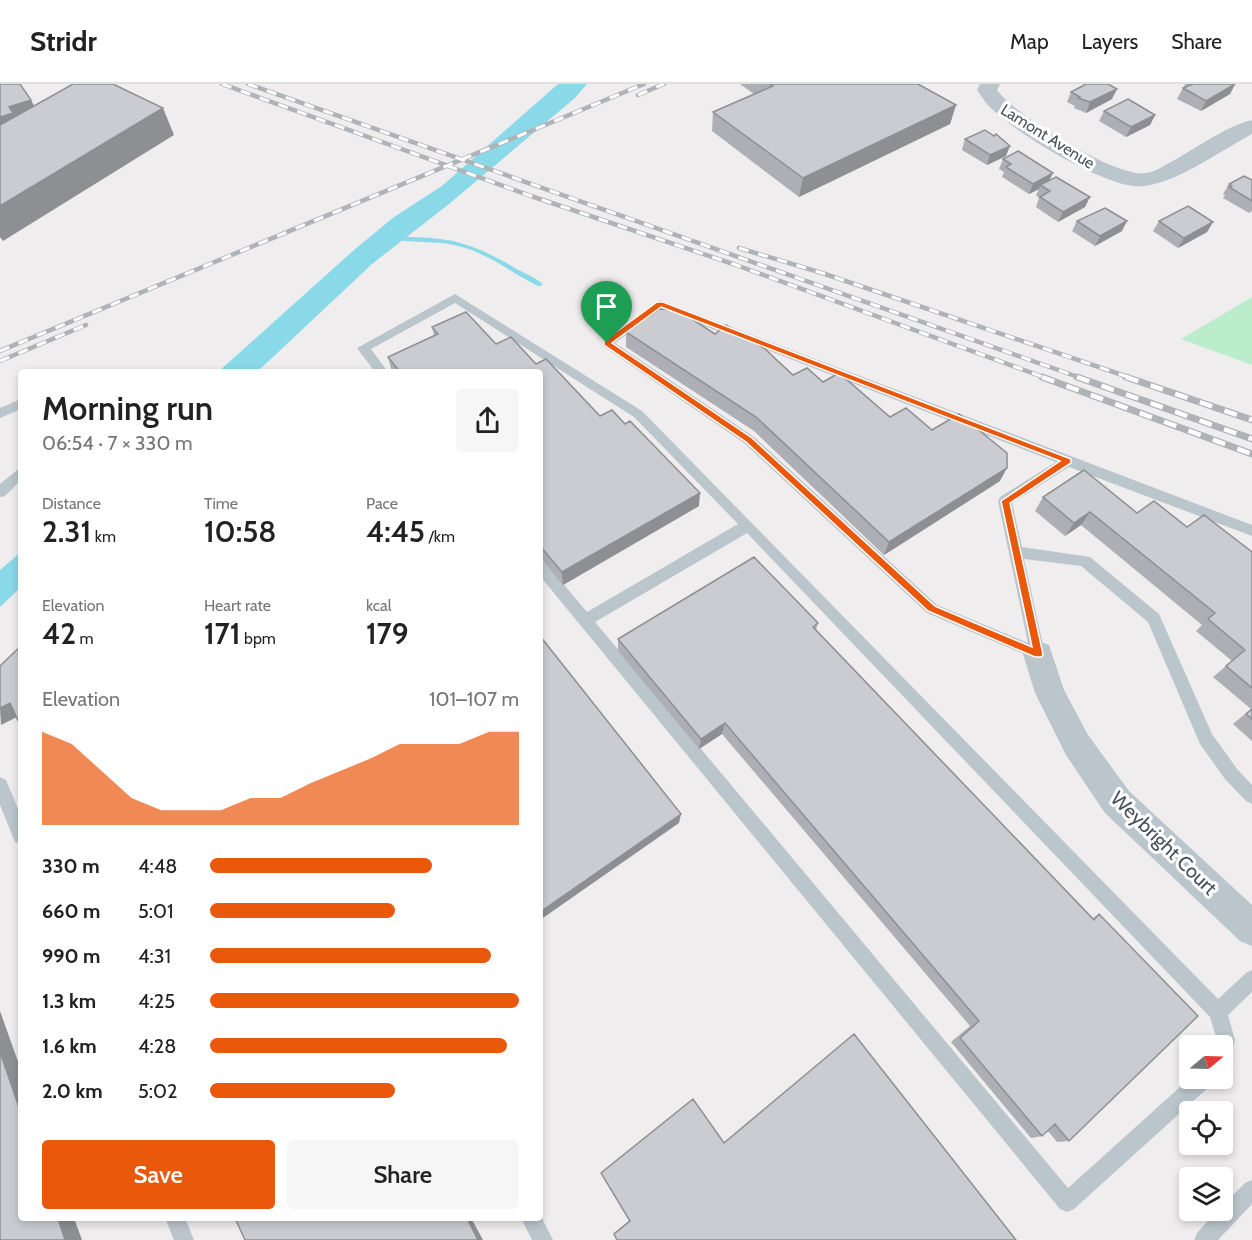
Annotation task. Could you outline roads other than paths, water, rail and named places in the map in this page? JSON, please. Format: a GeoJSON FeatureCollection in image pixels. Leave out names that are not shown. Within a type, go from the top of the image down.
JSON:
{"type":"FeatureCollection","features":[{"type":"Feature","properties":{"kind":"street","name":"Lamont Avenue"},"geometry":{"type":"LineString","coordinates":[[990,84],[987,90],[988,96],[1001,109],[1090,165],[1133,181],[1150,180],[1162,175],[1252,126]]}},
{"type":"Feature","properties":{"kind":"street","name":"Weybright Court"},"geometry":{"type":"LineString","coordinates":[[1038,654],[1050,693],[1077,745],[1117,802],[1252,929]]}},
{"type":"Feature","properties":{"kind":"lane"},"geometry":{"type":"LineString","coordinates":[[380,369],[363,348],[455,298],[638,414],[1218,1012],[1225,1035]]}},
{"type":"Feature","properties":{"kind":"lane"},"geometry":{"type":"LineString","coordinates":[[1038,654],[932,609],[749,440],[607,343],[660,304],[1252,531]]}},
{"type":"Feature","properties":{"kind":"lane"},"geometry":{"type":"LineString","coordinates":[[0,413],[18,405]]}},
{"type":"Feature","properties":{"kind":"lane"},"geometry":{"type":"LineString","coordinates":[[1038,654],[1005,501],[1068,461]]}},
{"type":"Feature","properties":{"kind":"lane"},"geometry":{"type":"LineString","coordinates":[[0,492],[18,475]]}},
{"type":"Feature","properties":{"kind":"lane"},"geometry":{"type":"LineString","coordinates":[[585,621],[748,525]]}},
{"type":"Feature","properties":{"kind":"lane"},"geometry":{"type":"LineString","coordinates":[[1017,552],[1085,561],[1154,618],[1206,739],[1252,796]]}},
{"type":"Feature","properties":{"kind":"lane"},"geometry":{"type":"LineString","coordinates":[[543,570],[1067,1202],[1192,1089]]}},
{"type":"Feature","properties":{"kind":"lane"},"geometry":{"type":"LineString","coordinates":[[0,785],[18,830]]}},
{"type":"Feature","properties":{"kind":"lane"},"geometry":{"type":"LineString","coordinates":[[1218,1012],[1252,979]]}},
{"type":"Feature","properties":{"kind":"lane"},"geometry":{"type":"LineString","coordinates":[[1204,1240],[1252,1190]]}},
{"type":"Feature","properties":{"kind":"lane"},"geometry":{"type":"LineString","coordinates":[[176,1221],[184,1240]]}},
{"type":"Feature","properties":{"kind":"lane"},"geometry":{"type":"LineString","coordinates":[[533,1221],[543,1240]]}},
{"type":"Feature","properties":{"kind":"water"},"geometry":{"type":"Polygon","coordinates":[[[558,84],[587,84],[575,98],[449,204],[372,264],[260,369],[221,369],[354,250],[394,217],[442,186],[558,84]]]}},
{"type":"Feature","properties":{"kind":"water"},"geometry":{"type":"Polygon","coordinates":[[[18,555],[18,590],[0,607],[0,570],[18,555]]]}},
{"type":"Feature","properties":{"kind":"waterway"},"geometry":{"type":"LineString","coordinates":[[401,239],[443,241],[468,246],[540,284]]}},
{"type":"Feature","properties":{"kind":"railway"},"geometry":{"type":"LineString","coordinates":[[222,84],[447,166]]}},
{"type":"Feature","properties":{"kind":"railway"},"geometry":{"type":"LineString","coordinates":[[248,84],[462,159]]}},
{"type":"Feature","properties":{"kind":"railway"},"geometry":{"type":"LineString","coordinates":[[462,159],[644,84]]}},
{"type":"Feature","properties":{"kind":"railway"},"geometry":{"type":"LineString","coordinates":[[638,95],[664,84]]}},
{"type":"Feature","properties":{"kind":"railway"},"geometry":{"type":"LineString","coordinates":[[447,166],[462,159]]}},
{"type":"Feature","properties":{"kind":"railway"},"geometry":{"type":"LineString","coordinates":[[462,159],[1081,378]]}},
{"type":"Feature","properties":{"kind":"railway"},"geometry":{"type":"LineString","coordinates":[[0,351],[447,166]]}},
{"type":"Feature","properties":{"kind":"railway"},"geometry":{"type":"LineString","coordinates":[[447,166],[736,265],[1046,378]]}},
{"type":"Feature","properties":{"kind":"railway"},"geometry":{"type":"LineString","coordinates":[[739,248],[822,273],[1131,378]]}},
{"type":"Feature","properties":{"kind":"railway"},"geometry":{"type":"LineString","coordinates":[[0,361],[86,325]]}},
{"type":"Feature","properties":{"kind":"railway"},"geometry":{"type":"LineString","coordinates":[[1042,377],[1252,454]]}},
{"type":"Feature","properties":{"kind":"railway"},"geometry":{"type":"LineString","coordinates":[[1077,377],[1252,439]]}},
{"type":"Feature","properties":{"kind":"railway"},"geometry":{"type":"LineString","coordinates":[[1126,377],[1252,420]]}}]}
